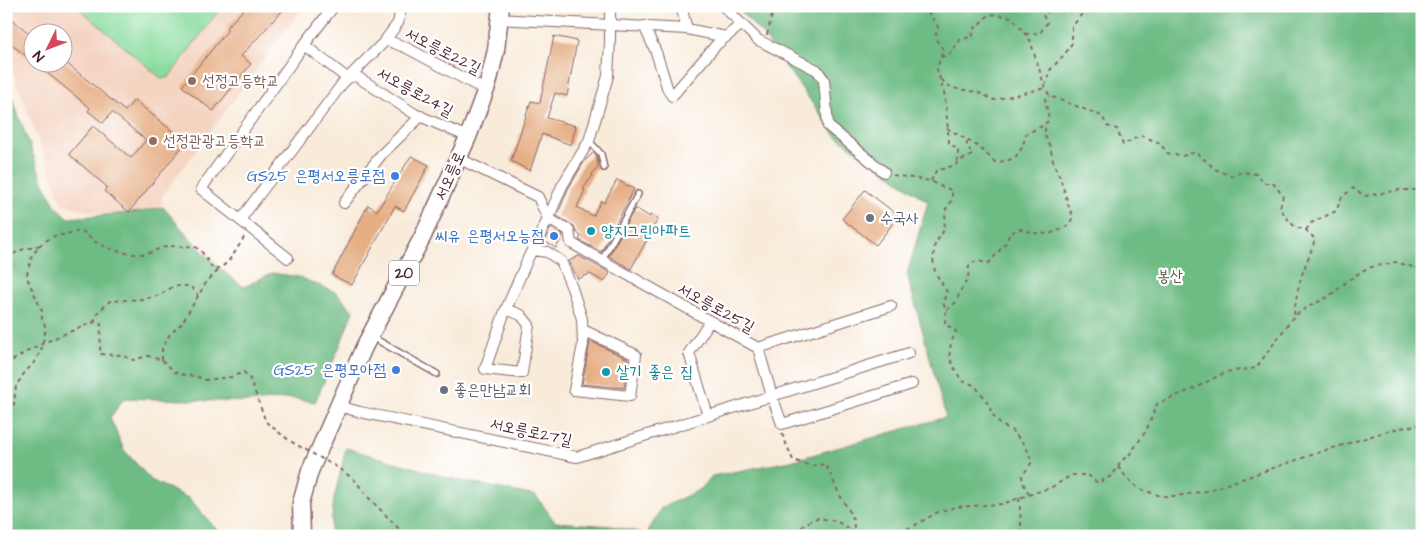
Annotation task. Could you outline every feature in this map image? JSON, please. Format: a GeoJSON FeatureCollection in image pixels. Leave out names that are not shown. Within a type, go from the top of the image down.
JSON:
{"type":"FeatureCollection","features":[{"type":"Feature","properties":{"kind":"main road","name":"서오릉로"},"geometry":{"type":"LineString","coordinates":[[302,536],[301,503],[310,471],[370,336],[423,236],[468,137],[485,90],[496,50],[500,13]]}},
{"type":"Feature","properties":{"kind":"street"},"geometry":{"type":"LineString","coordinates":[[288,258],[201,189],[334,6]]}},
{"type":"Feature","properties":{"kind":"street","name":"서오릉로22길"},"geometry":{"type":"LineString","coordinates":[[347,78],[386,40],[398,23],[400,13],[398,6]]}},
{"type":"Feature","properties":{"kind":"street"},"geometry":{"type":"LineString","coordinates":[[506,308],[521,315],[529,325],[522,372],[485,369],[506,308],[532,250],[562,186],[589,141],[608,76],[610,6]]}},
{"type":"Feature","properties":{"kind":"street"},"geometry":{"type":"LineString","coordinates":[[681,6],[688,29]]}},
{"type":"Feature","properties":{"kind":"street"},"geometry":{"type":"LineString","coordinates":[[723,6],[758,40],[817,70],[824,80],[828,126],[884,172]]}},
{"type":"Feature","properties":{"kind":"street"},"geometry":{"type":"LineString","coordinates":[[500,13],[609,25],[688,29],[726,37]]}},
{"type":"Feature","properties":{"kind":"street"},"geometry":{"type":"LineString","coordinates":[[644,26],[672,96],[717,44],[742,24]]}},
{"type":"Feature","properties":{"kind":"street","name":"서오릉로22길"},"geometry":{"type":"LineString","coordinates":[[386,40],[407,48],[485,90]]}},
{"type":"Feature","properties":{"kind":"street","name":"서오릉로24길"},"geometry":{"type":"LineString","coordinates":[[304,46],[347,78],[356,76],[421,116],[468,137]]}},
{"type":"Feature","properties":{"kind":"street"},"geometry":{"type":"LineString","coordinates":[[240,220],[347,78]]}},
{"type":"Feature","properties":{"kind":"street"},"geometry":{"type":"LineString","coordinates":[[344,204],[381,155],[421,116]]}},
{"type":"Feature","properties":{"kind":"street"},"geometry":{"type":"LineString","coordinates":[[458,158],[538,197],[548,219]]}},
{"type":"Feature","properties":{"kind":"street","name":"서오릉로25길"},"geometry":{"type":"LineString","coordinates":[[548,219],[569,230],[571,243],[758,348],[890,306]]}},
{"type":"Feature","properties":{"kind":"street"},"geometry":{"type":"LineString","coordinates":[[532,250],[547,252],[561,261],[580,311],[584,345],[574,390],[630,396],[636,355],[583,330]]}},
{"type":"Feature","properties":{"kind":"street"},"geometry":{"type":"LineString","coordinates":[[708,416],[690,353],[710,321]]}},
{"type":"Feature","properties":{"kind":"street"},"geometry":{"type":"LineString","coordinates":[[758,348],[782,424],[912,384]]}},
{"type":"Feature","properties":{"kind":"street","name":"서오릉로27길"},"geometry":{"type":"LineString","coordinates":[[338,406],[577,457],[909,353]]}},
{"type":"Feature","properties":{"kind":"lane"},"geometry":{"type":"LineString","coordinates":[[589,141],[601,154],[604,168]]}},
{"type":"Feature","properties":{"kind":"lane"},"geometry":{"type":"LineString","coordinates":[[602,260],[638,194]]}},
{"type":"Feature","properties":{"kind":"lane"},"geometry":{"type":"LineString","coordinates":[[370,336],[437,374]]}},
{"type":"Feature","properties":{"kind":"path"},"geometry":{"type":"LineString","coordinates":[[766,44],[772,15],[777,6]]}},
{"type":"Feature","properties":{"kind":"path"},"geometry":{"type":"LineString","coordinates":[[922,6],[938,26],[934,38],[943,50],[937,70],[946,104],[949,143],[958,150],[958,161]]}},
{"type":"Feature","properties":{"kind":"path"},"geometry":{"type":"LineString","coordinates":[[1045,88],[1050,70],[1066,54],[1072,43],[1072,27],[1084,11],[1085,6]]}},
{"type":"Feature","properties":{"kind":"path"},"geometry":{"type":"LineString","coordinates":[[1024,34],[1040,33],[1047,23],[1043,15],[1051,9],[1069,12],[1077,8],[1084,11]]}},
{"type":"Feature","properties":{"kind":"path"},"geometry":{"type":"LineString","coordinates":[[941,56],[949,55],[960,40],[973,36],[972,31],[990,14],[1012,17],[1030,40],[1045,88],[1050,96],[1102,116],[1107,126],[1117,129],[1123,146],[1133,138],[1142,136],[1160,143],[1167,153],[1182,156],[1196,152],[1215,169],[1231,176],[1242,172],[1257,174],[1264,183],[1274,184],[1283,196],[1280,208],[1286,217],[1295,227],[1306,230],[1315,239],[1311,254],[1303,270],[1294,308],[1294,316]]}},
{"type":"Feature","properties":{"kind":"path"},"geometry":{"type":"LineString","coordinates":[[941,80],[952,88],[977,92],[994,100],[1045,88]]}},
{"type":"Feature","properties":{"kind":"path"},"geometry":{"type":"LineString","coordinates":[[946,311],[956,302],[968,279],[969,265],[976,261],[989,263],[1005,244],[1010,233],[1020,229],[1034,233],[1049,234],[1070,224],[1073,216],[1045,136],[1045,124],[1048,120],[1045,99],[1050,96]]}},
{"type":"Feature","properties":{"kind":"path"},"geometry":{"type":"LineString","coordinates":[[947,128],[979,147],[995,162],[1006,162],[1015,158],[1022,150],[1026,134],[1045,124]]}},
{"type":"Feature","properties":{"kind":"path"},"geometry":{"type":"LineString","coordinates":[[931,181],[936,171],[956,165],[958,161],[974,155],[967,146],[967,139]]}},
{"type":"Feature","properties":{"kind":"path"},"geometry":{"type":"LineString","coordinates":[[884,172],[931,181],[942,188],[952,190],[952,200],[946,209],[944,230],[935,244],[933,259],[935,272],[947,292],[943,302],[946,311],[945,324],[956,331],[948,352],[950,361],[962,381],[974,385],[985,398],[993,415],[1001,425],[1011,430],[1026,446],[1032,462],[1022,476],[1023,483],[1029,494]]}},
{"type":"Feature","properties":{"kind":"path"},"geometry":{"type":"LineString","coordinates":[[1306,230],[1312,223],[1336,211],[1342,197],[1353,188],[1365,196],[1399,190],[1422,190]]}},
{"type":"Feature","properties":{"kind":"path"},"geometry":{"type":"LineString","coordinates":[[162,360],[162,348],[170,334],[182,323],[207,281],[229,259],[250,228]]}},
{"type":"Feature","properties":{"kind":"path"},"geometry":{"type":"LineString","coordinates":[[6,251],[13,254],[26,248],[40,245],[56,235],[67,235],[78,230],[83,231],[93,240],[109,249],[129,253],[143,254],[152,253],[160,248],[193,246],[198,248],[204,255],[210,267],[215,270],[221,268]]}},
{"type":"Feature","properties":{"kind":"path"},"geometry":{"type":"LineString","coordinates":[[6,410],[14,404],[16,386],[25,372],[34,364],[43,344],[46,328],[42,319],[42,312],[27,274],[32,256],[40,245]]}},
{"type":"Feature","properties":{"kind":"path"},"geometry":{"type":"LineString","coordinates":[[788,536],[813,519],[818,518],[836,521],[853,531],[898,532],[912,527],[938,512],[956,507],[1002,504],[1052,487],[1072,475],[1088,474],[1098,483],[1113,475],[1121,461],[1130,454],[1146,431],[1157,404],[1226,372],[1256,368],[1294,316],[1328,297],[1367,268],[1396,262],[1416,268],[1422,266]]}},
{"type":"Feature","properties":{"kind":"path"},"geometry":{"type":"LineString","coordinates":[[94,322],[98,312],[110,301],[144,299],[160,295],[174,286],[190,286],[198,295]]}},
{"type":"Feature","properties":{"kind":"path"},"geometry":{"type":"LineString","coordinates":[[6,365],[54,338],[94,322],[101,324],[100,354],[121,356],[133,360],[148,356],[162,360],[175,372],[185,376],[196,376],[205,380],[231,377],[244,372],[250,379],[266,422],[290,441],[354,479],[368,497],[406,536]]}},
{"type":"Feature","properties":{"kind":"path"},"geometry":{"type":"LineString","coordinates":[[782,424],[782,437],[793,460],[811,466],[825,464],[850,512],[855,525],[853,531]]}},
{"type":"Feature","properties":{"kind":"path"},"geometry":{"type":"LineString","coordinates":[[1118,467],[1132,484],[1143,490],[1162,496],[1176,496],[1206,491],[1391,430],[1422,424]]}},
{"type":"Feature","properties":{"kind":"path"},"geometry":{"type":"LineString","coordinates":[[1020,498],[1020,536]]}},
{"type":"Feature","properties":{"kind":"shaded area"},"geometry":{"type":"Polygon","coordinates":[[[6,6],[304,6],[162,196],[161,206],[133,212],[98,213],[62,204],[6,54],[6,6]]]}},
{"type":"Feature","properties":{"kind":"green space"},"geometry":{"type":"Polygon","coordinates":[[[76,6],[218,6],[219,10],[169,77],[162,79],[76,6]]]}},
{"type":"Feature","properties":{"kind":"green space","name":"봉산"},"geometry":{"type":"Polygon","coordinates":[[[735,6],[1422,6],[1422,536],[330,536],[334,499],[346,448],[453,479],[536,496],[555,522],[611,526],[647,534],[661,508],[701,489],[712,476],[791,461],[946,417],[907,274],[928,202],[836,136],[763,35],[735,6]]]}},
{"type":"Feature","properties":{"kind":"green space"},"geometry":{"type":"Polygon","coordinates":[[[6,81],[42,179],[55,205],[69,218],[140,212],[163,207],[211,260],[244,287],[272,273],[299,277],[337,293],[353,311],[315,402],[290,398],[250,402],[124,398],[110,418],[124,450],[151,480],[190,499],[222,536],[6,536],[6,81]]]}},
{"type":"Feature","properties":{"kind":"building"},"geometry":{"type":"Polygon","coordinates":[[[247,6],[279,6],[283,10],[241,56],[251,64],[213,111],[182,86],[228,30],[226,28],[247,6]]]}},
{"type":"Feature","properties":{"kind":"building"},"geometry":{"type":"Polygon","coordinates":[[[6,14],[22,28],[22,53],[6,40],[6,14]]]}},
{"type":"Feature","properties":{"kind":"building"},"geometry":{"type":"Polygon","coordinates":[[[554,36],[577,41],[567,96],[555,93],[547,118],[576,126],[571,145],[542,134],[530,171],[511,161],[531,101],[540,103],[554,36]]]}},
{"type":"Feature","properties":{"kind":"building"},"geometry":{"type":"Polygon","coordinates":[[[72,68],[125,111],[134,100],[186,142],[129,212],[104,191],[107,187],[69,154],[93,126],[131,158],[146,140],[112,112],[103,123],[88,111],[90,108],[46,72],[72,72],[72,68]]]}},
{"type":"Feature","properties":{"kind":"building"},"geometry":{"type":"Polygon","coordinates":[[[594,152],[597,156],[598,168],[583,189],[585,190],[577,207],[593,216],[601,201],[604,203],[617,180],[634,189],[601,252],[579,240],[581,236],[576,232],[574,226],[557,216],[568,189],[584,162],[594,152]]]}},
{"type":"Feature","properties":{"kind":"building"},"geometry":{"type":"Polygon","coordinates":[[[411,156],[429,165],[404,211],[395,206],[352,285],[332,275],[368,205],[377,211],[411,156]]]}},
{"type":"Feature","properties":{"kind":"building","name":"수국사"},"geometry":{"type":"Polygon","coordinates":[[[865,190],[899,216],[876,245],[842,219],[865,190]]]}},
{"type":"Feature","properties":{"kind":"building"},"geometry":{"type":"Polygon","coordinates":[[[635,208],[650,217],[651,214],[658,219],[631,269],[609,256],[635,208]]]}},
{"type":"Feature","properties":{"kind":"building","name":"씨유 은평서오능점"},"geometry":{"type":"Polygon","coordinates":[[[551,228],[563,234],[556,248],[544,241],[551,228]]]}},
{"type":"Feature","properties":{"kind":"building"},"geometry":{"type":"Polygon","coordinates":[[[579,256],[610,273],[604,282],[590,274],[578,279],[569,261],[579,256]]]}},
{"type":"Feature","properties":{"kind":"building","name":"살기 좋은 집"},"geometry":{"type":"Polygon","coordinates":[[[590,341],[628,359],[624,388],[582,384],[590,341]]]}},
{"type":"Feature","properties":{"kind":"place","name":"선정고등학교"},"geometry":{"type":"Point","coordinates":[192,81]}},
{"type":"Feature","properties":{"kind":"place","name":"선정관광고등학교"},"geometry":{"type":"Point","coordinates":[153,141]}},
{"type":"Feature","properties":{"kind":"place","name":"GS25 은평서오릉로점"},"geometry":{"type":"Point","coordinates":[395,176]}},
{"type":"Feature","properties":{"kind":"place","name":"수국사"},"geometry":{"type":"Point","coordinates":[870,218]}},
{"type":"Feature","properties":{"kind":"place","name":"양지그린아파트"},"geometry":{"type":"Point","coordinates":[591,231]}},
{"type":"Feature","properties":{"kind":"place","name":"씨유 은평서오능점"},"geometry":{"type":"Point","coordinates":[554,236]}},
{"type":"Feature","properties":{"kind":"place","name":"GS25 은평모아점"},"geometry":{"type":"Point","coordinates":[396,370]}},
{"type":"Feature","properties":{"kind":"place","name":"살기 좋은 집"},"geometry":{"type":"Point","coordinates":[606,372]}},
{"type":"Feature","properties":{"kind":"place","name":"좋은만남교회"},"geometry":{"type":"Point","coordinates":[444,390]}}]}
